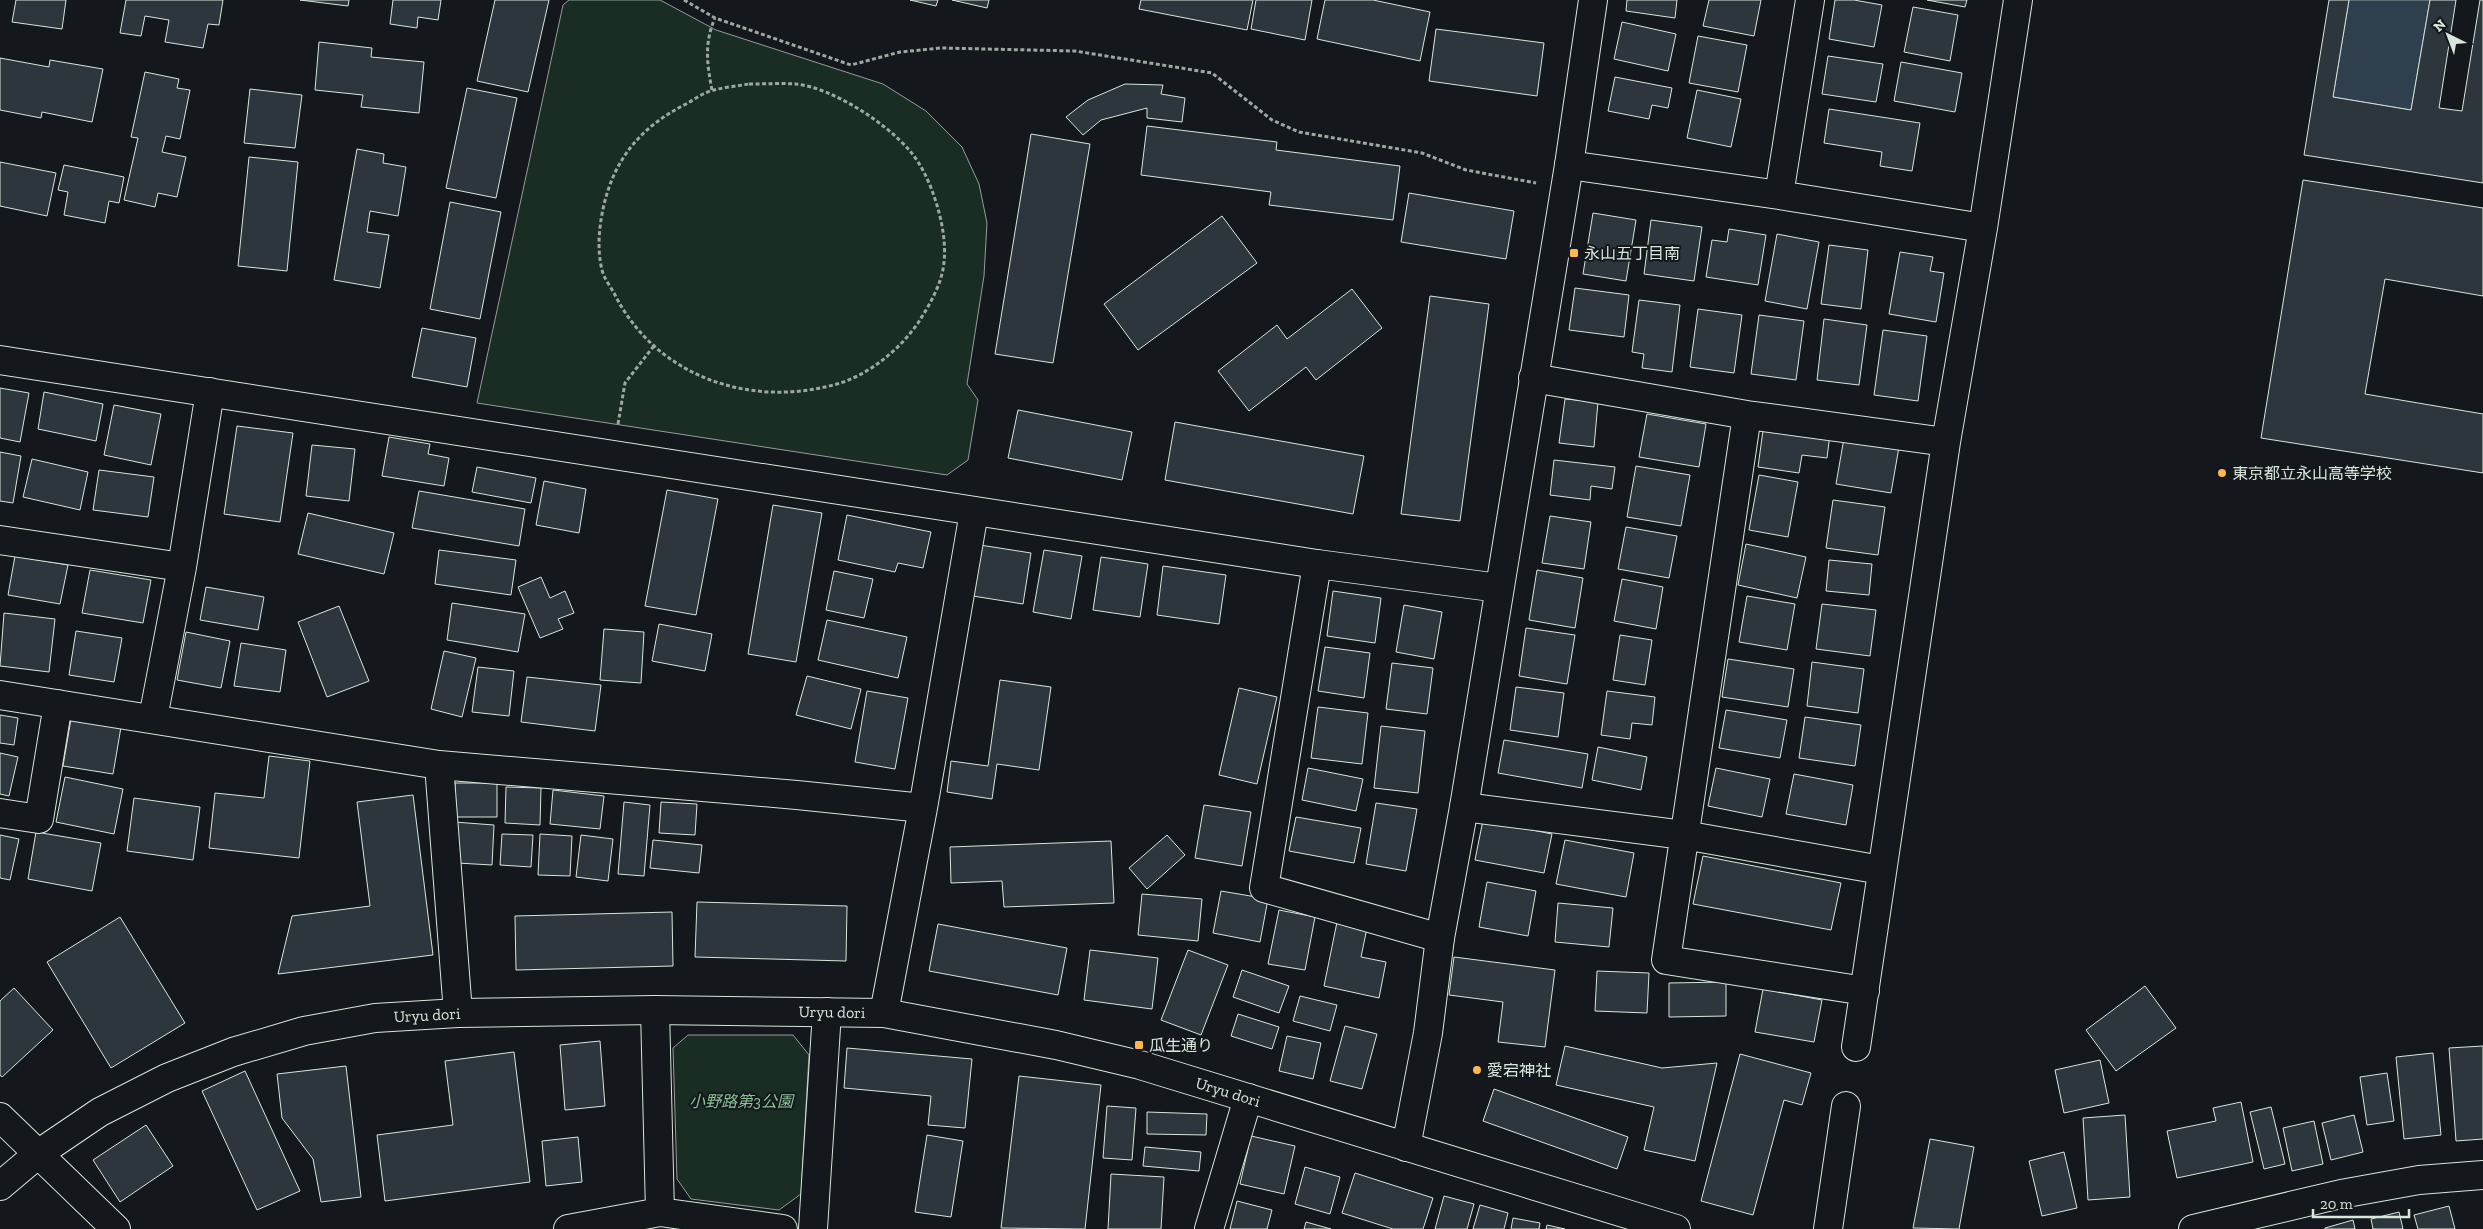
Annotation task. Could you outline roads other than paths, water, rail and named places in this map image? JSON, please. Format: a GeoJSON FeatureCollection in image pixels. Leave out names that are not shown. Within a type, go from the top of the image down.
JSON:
{"type":"FeatureCollection","features":[{"type":"Feature","properties":{"kind":"street"},"geometry":{"type":"LineString","coordinates":[[1406,1147],[1428,1033],[1440,938],[1464,807],[1569,165],[1593,0]]}},
{"type":"Feature","properties":{"kind":"street"},"geometry":{"type":"LineString","coordinates":[[1779,194],[1810,0]]}},
{"type":"Feature","properties":{"kind":"street"},"geometry":{"type":"LineString","coordinates":[[1856,1047],[1946,442],[2018,0]]}},
{"type":"Feature","properties":{"kind":"street"},"geometry":{"type":"LineString","coordinates":[[1569,165],[1779,194],[1982,228]]}},
{"type":"Feature","properties":{"kind":"street"},"geometry":{"type":"LineString","coordinates":[[0,360],[974,512],[1317,564],[1499,588]]}},
{"type":"Feature","properties":{"kind":"street"},"geometry":{"type":"LineString","coordinates":[[1533,378],[1747,415],[1946,442]]}},
{"type":"Feature","properties":{"kind":"street"},"geometry":{"type":"LineString","coordinates":[[153,718],[182,567],[210,392]]}},
{"type":"Feature","properties":{"kind":"street"},"geometry":{"type":"LineString","coordinates":[[1747,415],[1666,960],[1865,991]]}},
{"type":"Feature","properties":{"kind":"street"},"geometry":{"type":"LineString","coordinates":[[884,1013],[923,808],[974,512]]}},
{"type":"Feature","properties":{"kind":"street"},"geometry":{"type":"LineString","coordinates":[[0,540],[182,567]]}},
{"type":"Feature","properties":{"kind":"street"},"geometry":{"type":"LineString","coordinates":[[1317,564],[1264,888],[1440,938]]}},
{"type":"Feature","properties":{"kind":"street"},"geometry":{"type":"LineString","coordinates":[[0,695],[439,765],[797,794],[923,808]]}},
{"type":"Feature","properties":{"kind":"street"},"geometry":{"type":"LineString","coordinates":[[0,813],[39,819],[58,704]]}},
{"type":"Feature","properties":{"kind":"street"},"geometry":{"type":"LineString","coordinates":[[439,765],[458,1013]]}},
{"type":"Feature","properties":{"kind":"street"},"geometry":{"type":"LineString","coordinates":[[1464,807],[1684,835],[1881,870]]}},
{"type":"Feature","properties":{"kind":"street"},"geometry":{"type":"LineString","coordinates":[[655,1010],[660,1212]]}},
{"type":"Feature","properties":{"kind":"street","name":"Uryu dori"},"geometry":{"type":"LineString","coordinates":[[0,1186],[38,1154],[100,1112],[167,1078],[233,1052],[304,1031],[375,1018],[458,1013],[655,1010],[884,1013],[1056,1045],[1140,1065],[1676,1229]]}},
{"type":"Feature","properties":{"kind":"street"},"geometry":{"type":"LineString","coordinates":[[813,1229],[827,1012]]}},
{"type":"Feature","properties":{"kind":"street"},"geometry":{"type":"LineString","coordinates":[[1209,1229],[1248,1098]]}},
{"type":"Feature","properties":{"kind":"street"},"geometry":{"type":"LineString","coordinates":[[1828,1229],[1846,1106]]}},
{"type":"Feature","properties":{"kind":"street"},"geometry":{"type":"LineString","coordinates":[[0,1117],[116,1229]]}},
{"type":"Feature","properties":{"kind":"street"},"geometry":{"type":"LineString","coordinates":[[2193,1229],[2259,1222],[2341,1194],[2419,1180],[2483,1175]]}},
{"type":"Feature","properties":{"kind":"street"},"geometry":{"type":"LineString","coordinates":[[568,1229],[660,1212],[783,1229]]}},
{"type":"Feature","properties":{"kind":"water"},"geometry":{"type":"Polygon","coordinates":[[[2349,0],[2430,0],[2411,110],[2333,97],[2349,0]]]}},
{"type":"Feature","properties":{"kind":"place","name":"永山五丁目南"},"geometry":{"type":"Point","coordinates":[1574,253]}},
{"type":"Feature","properties":{"kind":"place","name":"東京都立永山高等学校"},"geometry":{"type":"Point","coordinates":[2222,473]}},
{"type":"Feature","properties":{"kind":"place","name":"瓜生通り"},"geometry":{"type":"Point","coordinates":[1139,1045]}},
{"type":"Feature","properties":{"kind":"place","name":"愛宕神社"},"geometry":{"type":"Point","coordinates":[1477,1070]}},
{"type":"Feature","properties":{"kind":"park label","name":"小野路第3公園"},"geometry":{"type":"Point","coordinates":[741,1101]}}]}
